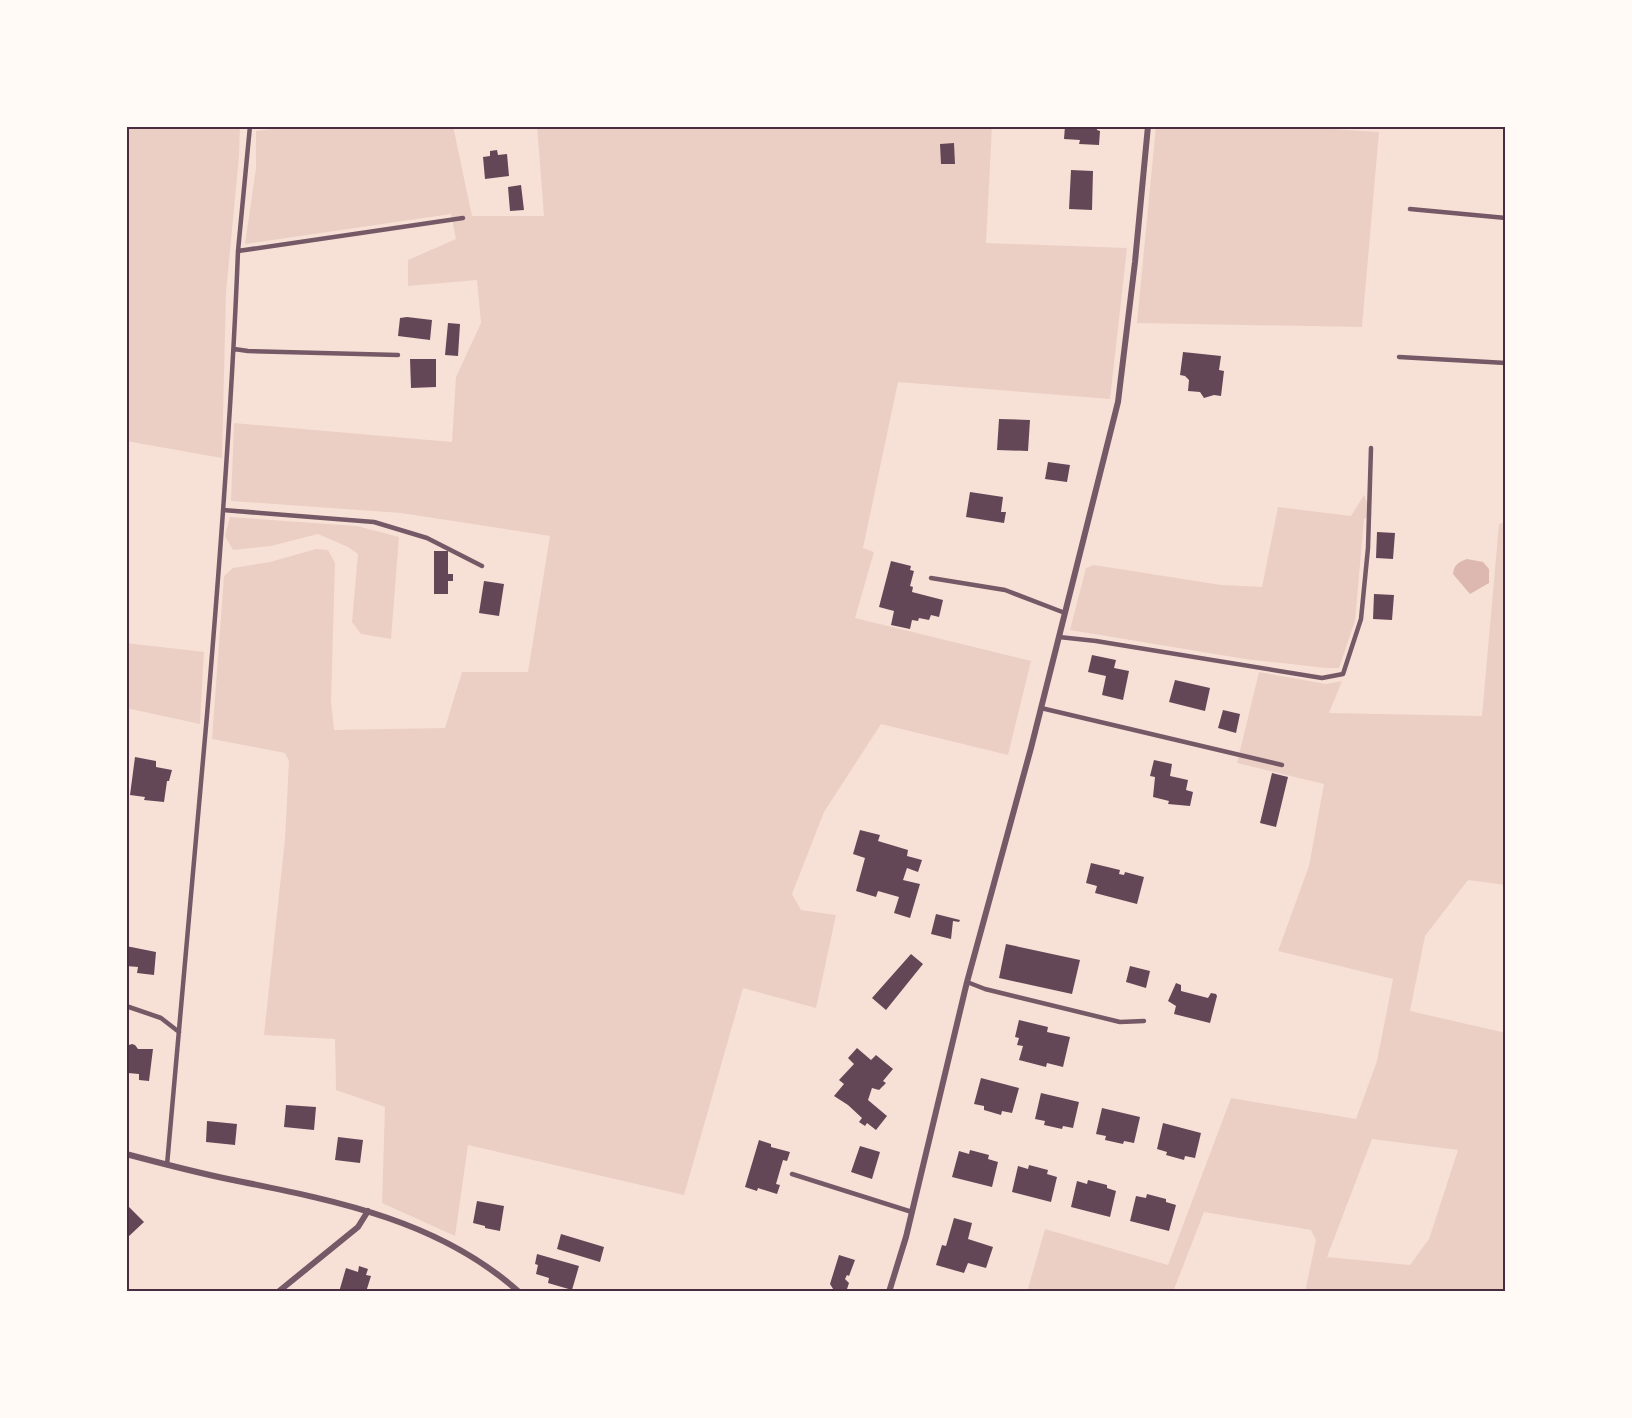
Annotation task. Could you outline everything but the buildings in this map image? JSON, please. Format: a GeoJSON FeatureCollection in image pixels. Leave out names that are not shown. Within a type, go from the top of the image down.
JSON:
{"type":"FeatureCollection","features":[{"type":"Feature","properties":{"kind":"street"},"geometry":{"type":"LineString","coordinates":[[889,1292],[912,1212],[967,982],[1041,708],[1118,402],[1127,337],[1148,126]]}},
{"type":"Feature","properties":{"kind":"street"},"geometry":{"type":"LineString","coordinates":[[126,1154],[368,1211],[424,1231],[467,1253],[519,1292]]}},
{"type":"Feature","properties":{"kind":"street"},"geometry":{"type":"LineString","coordinates":[[279,1292],[358,1227],[368,1211]]}},
{"type":"Feature","properties":{"kind":"lane"},"geometry":{"type":"LineString","coordinates":[[167,1165],[223,510],[238,251],[250,126]]}},
{"type":"Feature","properties":{"kind":"lane"},"geometry":{"type":"LineString","coordinates":[[1410,208],[1506,218]]}},
{"type":"Feature","properties":{"kind":"lane"},"geometry":{"type":"LineString","coordinates":[[238,251],[463,218]]}},
{"type":"Feature","properties":{"kind":"lane"},"geometry":{"type":"LineString","coordinates":[[234,348],[248,351],[398,355]]}},
{"type":"Feature","properties":{"kind":"lane"},"geometry":{"type":"LineString","coordinates":[[1399,357],[1506,363]]}},
{"type":"Feature","properties":{"kind":"lane"},"geometry":{"type":"LineString","coordinates":[[1059,637],[1322,678],[1343,674],[1361,619],[1368,548],[1371,448]]}},
{"type":"Feature","properties":{"kind":"lane"},"geometry":{"type":"LineString","coordinates":[[223,510],[374,522],[427,538],[482,566]]}},
{"type":"Feature","properties":{"kind":"lane"},"geometry":{"type":"LineString","coordinates":[[931,578],[1005,590],[1065,613]]}},
{"type":"Feature","properties":{"kind":"lane"},"geometry":{"type":"LineString","coordinates":[[1041,708],[1282,765]]}},
{"type":"Feature","properties":{"kind":"lane"},"geometry":{"type":"LineString","coordinates":[[967,982],[985,989],[1119,1022],[1144,1021]]}},
{"type":"Feature","properties":{"kind":"lane"},"geometry":{"type":"LineString","coordinates":[[126,1006],[161,1018],[180,1032]]}},
{"type":"Feature","properties":{"kind":"lane"},"geometry":{"type":"LineString","coordinates":[[792,1174],[912,1212]]}},
{"type":"Feature","properties":{"kind":"shaded area"},"geometry":{"type":"Polygon","coordinates":[[[126,126],[240,126],[226,293],[222,458],[126,441],[126,126]]]}},
{"type":"Feature","properties":{"kind":"shaded area"},"geometry":{"type":"Polygon","coordinates":[[[297,126],[453,126],[472,216],[544,216],[537,126],[992,126],[986,243],[1127,248],[1110,399],[898,382],[863,548],[874,552],[855,618],[1031,661],[1008,755],[881,724],[824,812],[792,894],[801,910],[836,915],[816,1008],[743,988],[684,1195],[468,1145],[455,1236],[382,1203],[385,1107],[336,1090],[335,1039],[264,1035],[285,839],[289,761],[285,753],[212,739],[224,576],[233,568],[270,562],[316,549],[328,550],[335,563],[331,702],[334,730],[445,728],[462,672],[528,672],[550,536],[401,513],[231,501],[234,423],[452,442],[456,377],[481,323],[477,280],[408,286],[408,260],[456,239],[451,214],[245,244],[256,168],[256,131],[297,126]]]}},
{"type":"Feature","properties":{"kind":"shaded area"},"geometry":{"type":"Polygon","coordinates":[[[1156,126],[1285,126],[1379,132],[1362,327],[1137,323],[1156,126]]]}},
{"type":"Feature","properties":{"kind":"shaded area"},"geometry":{"type":"Polygon","coordinates":[[[1364,495],[1372,514],[1364,519],[1355,621],[1339,668],[1245,659],[1070,630],[1086,568],[1094,565],[1221,585],[1262,587],[1278,507],[1351,516],[1364,495]]]}},
{"type":"Feature","properties":{"kind":"shaded area"},"geometry":{"type":"Polygon","coordinates":[[[230,517],[357,526],[399,537],[391,639],[361,634],[352,622],[358,554],[318,534],[271,546],[233,550],[225,536],[230,517]]]}},
{"type":"Feature","properties":{"kind":"shaded area"},"geometry":{"type":"Polygon","coordinates":[[[1506,522],[1506,885],[1468,880],[1425,936],[1410,1011],[1506,1033],[1506,1292],[1305,1292],[1316,1240],[1311,1230],[1204,1212],[1173,1292],[1027,1292],[1045,1229],[1168,1265],[1231,1098],[1356,1119],[1377,1061],[1393,979],[1278,951],[1309,866],[1324,784],[1237,763],[1259,672],[1326,684],[1342,681],[1329,713],[1482,716],[1499,524],[1506,522]],[[1372,1139],[1327,1257],[1410,1265],[1429,1239],[1458,1150],[1372,1139]]]}},
{"type":"Feature","properties":{"kind":"shaded area"},"geometry":{"type":"Polygon","coordinates":[[[1467,559],[1483,562],[1489,569],[1489,583],[1470,594],[1453,574],[1457,564],[1467,559]]]}},
{"type":"Feature","properties":{"kind":"shaded area"},"geometry":{"type":"Polygon","coordinates":[[[126,643],[204,652],[200,724],[126,708],[126,643]]]}}]}
